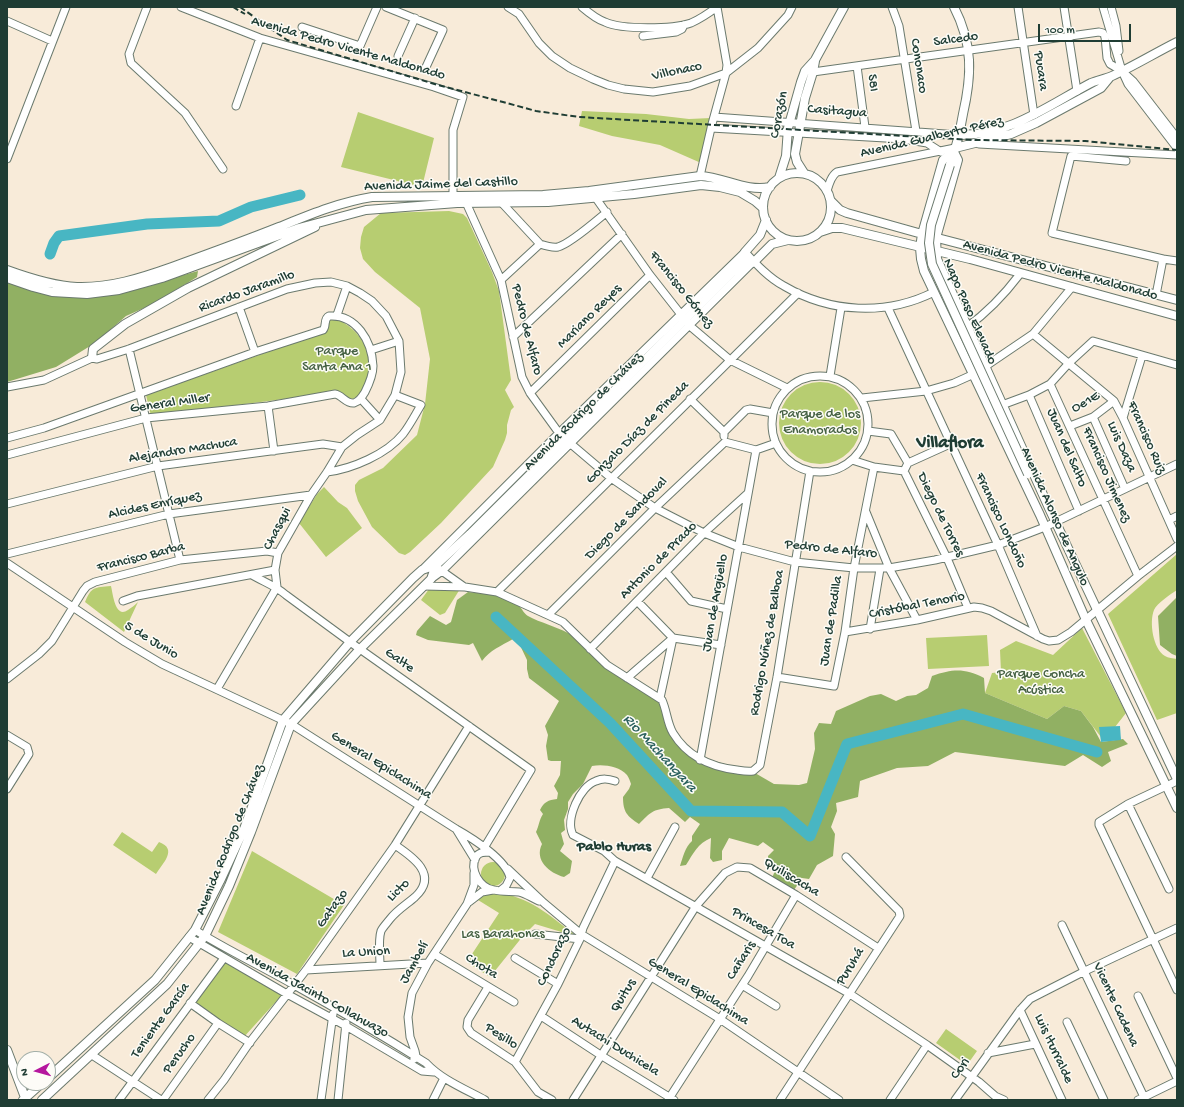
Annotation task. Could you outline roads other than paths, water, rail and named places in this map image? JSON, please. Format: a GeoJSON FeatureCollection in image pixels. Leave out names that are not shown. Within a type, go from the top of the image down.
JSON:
{"type":"FeatureCollection","features":[{"type":"Feature","properties":{"kind":"main road","name":"Corazón"},"geometry":{"type":"LineString","coordinates":[[779,178],[786,156],[788,132],[800,82],[806,71],[815,60],[844,7]]}},
{"type":"Feature","properties":{"kind":"main road"},"geometry":{"type":"LineString","coordinates":[[954,7],[962,22],[969,51],[970,80],[956,153]]}},
{"type":"Feature","properties":{"kind":"main road","name":"Avenida Gualberto Pérez"},"geometry":{"type":"LineString","coordinates":[[959,135],[988,133],[1009,126],[1034,115],[1097,80],[1110,77],[1177,42]]}},
{"type":"Feature","properties":{"kind":"main road","name":"Corazón"},"geometry":{"type":"LineString","coordinates":[[804,173],[795,157],[798,132],[805,98],[815,60]]}},
{"type":"Feature","properties":{"kind":"main road","name":"Avenida Gualberto Pérez"},"geometry":{"type":"LineString","coordinates":[[956,153],[974,144],[1011,134],[1036,123],[1101,88],[1110,77]]}},
{"type":"Feature","properties":{"kind":"main road","name":"Avenida Alonso de Angulo"},"geometry":{"type":"LineString","coordinates":[[974,144],[946,157],[943,160],[922,234],[920,248],[924,271],[1040,514],[1086,620],[1177,808]]}},
{"type":"Feature","properties":{"kind":"main road","name":"Avenida Alonso de Angulo"},"geometry":{"type":"LineString","coordinates":[[956,153],[936,238],[936,251],[939,266],[1049,508],[1177,780]]}},
{"type":"Feature","properties":{"kind":"main road","name":"Napo Paso Elevado"},"geometry":{"type":"LineString","coordinates":[[956,153],[950,165],[931,225],[929,243],[932,264],[1028,475],[1040,514]]}},
{"type":"Feature","properties":{"kind":"main road"},"geometry":{"type":"LineString","coordinates":[[804,173],[820,181],[828,191],[831,201],[831,215],[820,232],[813,237],[797,241],[788,240],[775,233],[766,220],[763,208],[765,197],[770,187],[779,178],[791,174],[804,173]]}},
{"type":"Feature","properties":{"kind":"main road","name":"Avenida Jaime del Castillo"},"geometry":{"type":"LineString","coordinates":[[593,194],[700,176],[716,178],[756,188],[770,187]]}},
{"type":"Feature","properties":{"kind":"main road","name":"Avenida Jaime del Castillo"},"geometry":{"type":"LineString","coordinates":[[7,270],[29,278],[64,286],[88,287],[115,284],[142,277],[203,256],[313,214],[343,204],[372,197],[500,199],[543,195],[634,194],[701,185],[720,187],[740,192],[755,200],[763,208]]}},
{"type":"Feature","properties":{"kind":"main road","name":"Avenida Jaime del Castillo"},"geometry":{"type":"LineString","coordinates":[[7,278],[52,292],[87,294],[119,290],[162,278],[298,228],[366,210],[453,199]]}},
{"type":"Feature","properties":{"kind":"main road","name":"Avenida Pedro Vicente Maldonado"},"geometry":{"type":"LineString","coordinates":[[831,201],[843,212],[936,238],[1177,300]]}},
{"type":"Feature","properties":{"kind":"main road","name":"Avenida Rodrigo de Chávez"},"geometry":{"type":"LineString","coordinates":[[733,272],[749,258],[766,220]]}},
{"type":"Feature","properties":{"kind":"main road"},"geometry":{"type":"LineString","coordinates":[[92,358],[91,354],[93,349],[125,324],[188,288],[328,221]]}},
{"type":"Feature","properties":{"kind":"main road","name":"Avenida Pedro Vicente Maldonado"},"geometry":{"type":"LineString","coordinates":[[820,232],[832,228],[842,228],[936,251],[1177,316]]}},
{"type":"Feature","properties":{"kind":"main road","name":"Avenida Rodrigo de Chávez"},"geometry":{"type":"LineString","coordinates":[[56,1071],[155,980],[195,930],[244,829],[283,720],[350,642],[422,570],[436,565],[470,534],[733,272],[749,258],[772,244],[783,240],[788,240]]}},
{"type":"Feature","properties":{"kind":"main road","name":"Napo Paso Elevado"},"geometry":{"type":"LineString","coordinates":[[1028,475],[1049,508]]}},
{"type":"Feature","properties":{"kind":"main road","name":"Avenida Rodrigo de Chávez"},"geometry":{"type":"LineString","coordinates":[[42,1100],[167,984],[205,936],[229,886],[251,832],[291,724],[360,649],[424,586],[430,579],[436,565]]}},
{"type":"Feature","properties":{"kind":"main road"},"geometry":{"type":"LineString","coordinates":[[171,960],[181,967]]}},
{"type":"Feature","properties":{"kind":"main road"},"geometry":{"type":"LineString","coordinates":[[7,1050],[25,1099],[34,1091]]}},
{"type":"Feature","properties":{"kind":"main road"},"geometry":{"type":"LineString","coordinates":[[13,1068],[16,1071]]}},
{"type":"Feature","properties":{"kind":"street"},"geometry":{"type":"LineString","coordinates":[[7,159],[66,7]]}},
{"type":"Feature","properties":{"kind":"street"},"geometry":{"type":"LineString","coordinates":[[147,7],[129,54],[130,63],[185,113],[223,169]]}},
{"type":"Feature","properties":{"kind":"street","name":"Avenida Pedro Vicente Maldonado"},"geometry":{"type":"LineString","coordinates":[[181,7],[260,38],[463,97],[453,130],[453,199]]}},
{"type":"Feature","properties":{"kind":"street"},"geometry":{"type":"LineString","coordinates":[[302,27],[360,46],[377,7]]}},
{"type":"Feature","properties":{"kind":"street"},"geometry":{"type":"LineString","coordinates":[[386,7],[443,30],[426,67]]}},
{"type":"Feature","properties":{"kind":"street","name":"Villonaco"},"geometry":{"type":"LineString","coordinates":[[508,7],[518,14],[539,43],[552,56],[570,68],[593,80],[608,85],[624,89],[654,92],[690,86],[726,73],[758,48],[788,15],[792,7]]}},
{"type":"Feature","properties":{"kind":"street"},"geometry":{"type":"LineString","coordinates":[[518,14],[522,7]]}},
{"type":"Feature","properties":{"kind":"street"},"geometry":{"type":"LineString","coordinates":[[582,7],[594,17],[616,26],[661,27],[684,25],[697,20],[717,7],[727,65],[700,176]]}},
{"type":"Feature","properties":{"kind":"street","name":"Cononaco"},"geometry":{"type":"LineString","coordinates":[[892,7],[899,26],[916,131]]}},
{"type":"Feature","properties":{"kind":"street","name":"Pucara"},"geometry":{"type":"LineString","coordinates":[[1018,7],[1034,115]]}},
{"type":"Feature","properties":{"kind":"street"},"geometry":{"type":"LineString","coordinates":[[1064,7],[1077,91]]}},
{"type":"Feature","properties":{"kind":"street"},"geometry":{"type":"LineString","coordinates":[[1103,7],[1122,71],[1128,84],[1177,148]]}},
{"type":"Feature","properties":{"kind":"street"},"geometry":{"type":"LineString","coordinates":[[1111,7],[1116,26],[1122,71],[1133,81],[1177,138]]}},
{"type":"Feature","properties":{"kind":"street"},"geometry":{"type":"LineString","coordinates":[[398,56],[415,18]]}},
{"type":"Feature","properties":{"kind":"street"},"geometry":{"type":"LineString","coordinates":[[7,21],[52,42]]}},
{"type":"Feature","properties":{"kind":"street"},"geometry":{"type":"LineString","coordinates":[[643,36],[676,32],[682,29],[684,25]]}},
{"type":"Feature","properties":{"kind":"street","name":"Salcedo"},"geometry":{"type":"LineString","coordinates":[[813,72],[1099,32],[1103,33],[1105,37],[1107,58],[1110,64],[1122,71]]}},
{"type":"Feature","properties":{"kind":"street"},"geometry":{"type":"LineString","coordinates":[[236,106],[260,38]]}},
{"type":"Feature","properties":{"kind":"street","name":"S8I"},"geometry":{"type":"LineString","coordinates":[[857,66],[865,127]]}},
{"type":"Feature","properties":{"kind":"street","name":"Casitagua"},"geometry":{"type":"LineString","coordinates":[[714,117],[959,135]]}},
{"type":"Feature","properties":{"kind":"street","name":"Casitagua"},"geometry":{"type":"LineString","coordinates":[[711,128],[902,139],[927,143],[941,152]]}},
{"type":"Feature","properties":{"kind":"street"},"geometry":{"type":"LineString","coordinates":[[974,144],[1177,155]]}},
{"type":"Feature","properties":{"kind":"street","name":"Avenida Gualberto Pérez"},"geometry":{"type":"LineString","coordinates":[[828,191],[830,180],[838,172],[941,152],[956,153]]}},
{"type":"Feature","properties":{"kind":"street"},"geometry":{"type":"LineString","coordinates":[[1126,161],[1071,156],[1052,233],[1177,261]]}},
{"type":"Feature","properties":{"kind":"street","name":"Francisco Gómez"},"geometry":{"type":"LineString","coordinates":[[593,194],[650,275],[685,320],[730,360],[787,388]]}},
{"type":"Feature","properties":{"kind":"street","name":"Pedro de Alfaro"},"geometry":{"type":"LineString","coordinates":[[464,199],[501,280],[520,370],[530,394],[565,439],[611,478],[655,508],[704,534],[739,547],[795,562],[854,568],[889,568],[947,558],[998,545],[1045,527],[1177,464]]}},
{"type":"Feature","properties":{"kind":"street"},"geometry":{"type":"LineString","coordinates":[[500,199],[540,244],[553,247],[561,246],[569,241],[606,212]]}},
{"type":"Feature","properties":{"kind":"street"},"geometry":{"type":"LineString","coordinates":[[512,337],[622,234]]}},
{"type":"Feature","properties":{"kind":"street"},"geometry":{"type":"LineString","coordinates":[[501,280],[540,244]]}},
{"type":"Feature","properties":{"kind":"street"},"geometry":{"type":"LineString","coordinates":[[749,258],[774,280],[798,293],[841,308],[888,308],[911,302],[934,292]]}},
{"type":"Feature","properties":{"kind":"street","name":"Avenida Rodrigo de Chávez"},"geometry":{"type":"LineString","coordinates":[[685,320],[749,258]]}},
{"type":"Feature","properties":{"kind":"street","name":"Avenida Rodrigo de Chávez"},"geometry":{"type":"LineString","coordinates":[[685,320],[749,258]]}},
{"type":"Feature","properties":{"kind":"street"},"geometry":{"type":"LineString","coordinates":[[1156,295],[1163,259]]}},
{"type":"Feature","properties":{"kind":"street"},"geometry":{"type":"LineString","coordinates":[[967,327],[996,303],[1020,274]]}},
{"type":"Feature","properties":{"kind":"street","name":"Mariano Reyes"},"geometry":{"type":"LineString","coordinates":[[530,394],[650,275]]}},
{"type":"Feature","properties":{"kind":"street","name":"Ricardo Jaramillo"},"geometry":{"type":"LineString","coordinates":[[7,386],[44,380],[92,358],[97,359],[129,349],[287,289],[315,283],[331,282],[347,286],[372,301],[386,316],[399,341],[401,372],[395,395],[380,420],[342,447]]}},
{"type":"Feature","properties":{"kind":"street"},"geometry":{"type":"LineString","coordinates":[[347,286],[337,315],[356,324],[363,334],[370,350],[373,366],[370,380],[361,399],[380,420]]}},
{"type":"Feature","properties":{"kind":"street"},"geometry":{"type":"LineString","coordinates":[[862,398],[926,391],[954,383],[974,374],[1033,334],[1072,287]]}},
{"type":"Feature","properties":{"kind":"street","name":"Gonzalo Díaz de Pineda"},"geometry":{"type":"LineString","coordinates":[[497,592],[798,293]]}},
{"type":"Feature","properties":{"kind":"street"},"geometry":{"type":"LineString","coordinates":[[239,307],[255,352]]}},
{"type":"Feature","properties":{"kind":"street"},"geometry":{"type":"LineString","coordinates":[[830,376],[841,308]]}},
{"type":"Feature","properties":{"kind":"street","name":"Francisco Londoño"},"geometry":{"type":"LineString","coordinates":[[888,308],[998,545],[1038,636]]}},
{"type":"Feature","properties":{"kind":"street","name":"General Miller"},"geometry":{"type":"LineString","coordinates":[[7,438],[44,428],[324,328],[326,317],[337,315]]}},
{"type":"Feature","properties":{"kind":"street","name":"Francisco Ruiz"},"geometry":{"type":"LineString","coordinates":[[1033,334],[1114,401],[1177,539]]}},
{"type":"Feature","properties":{"kind":"street"},"geometry":{"type":"LineString","coordinates":[[370,350],[399,341]]}},
{"type":"Feature","properties":{"kind":"street"},"geometry":{"type":"LineString","coordinates":[[1002,405],[1029,395],[1050,384],[1069,363],[1093,341],[1177,365]]}},
{"type":"Feature","properties":{"kind":"street"},"geometry":{"type":"LineString","coordinates":[[129,349],[180,560]]}},
{"type":"Feature","properties":{"kind":"street"},"geometry":{"type":"LineString","coordinates":[[1123,418],[1142,356]]}},
{"type":"Feature","properties":{"kind":"street"},"geometry":{"type":"LineString","coordinates":[[814,375],[830,376],[842,380],[853,388],[862,398],[868,414],[868,431],[863,447],[852,460],[840,468],[825,472],[810,471],[795,465],[784,456],[776,442],[772,428],[773,413],[778,400],[787,388],[800,379],[814,375]]}},
{"type":"Feature","properties":{"kind":"street","name":"Francisco Jimenez"},"geometry":{"type":"LineString","coordinates":[[1050,384],[1138,576]]}},
{"type":"Feature","properties":{"kind":"street","name":"General Miller"},"geometry":{"type":"LineString","coordinates":[[7,455],[146,418],[268,406],[335,394],[340,395],[347,402],[354,403],[361,399]]}},
{"type":"Feature","properties":{"kind":"street"},"geometry":{"type":"LineString","coordinates":[[327,472],[345,469],[366,460],[385,449],[402,435],[421,405],[395,395]]}},
{"type":"Feature","properties":{"kind":"street","name":"Juan del Salto"},"geometry":{"type":"LineString","coordinates":[[1029,395],[1079,511]]}},
{"type":"Feature","properties":{"kind":"street"},"geometry":{"type":"LineString","coordinates":[[690,399],[724,432],[725,442],[756,450],[776,442]]}},
{"type":"Feature","properties":{"kind":"street","name":"Oe1E"},"geometry":{"type":"LineString","coordinates":[[1070,426],[1093,416],[1114,401]]}},
{"type":"Feature","properties":{"kind":"street"},"geometry":{"type":"LineString","coordinates":[[268,406],[274,451]]}},
{"type":"Feature","properties":{"kind":"street"},"geometry":{"type":"LineString","coordinates":[[724,432],[746,410],[750,409],[773,413]]}},
{"type":"Feature","properties":{"kind":"street","name":"Luis Daza"},"geometry":{"type":"LineString","coordinates":[[1093,416],[1125,489]]}},
{"type":"Feature","properties":{"kind":"street","name":"Diego de Torres"},"geometry":{"type":"LineString","coordinates":[[868,431],[891,434],[908,463],[904,470],[947,558],[968,608]]}},
{"type":"Feature","properties":{"kind":"street","name":"Avenida Rodrigo de Chávez"},"geometry":{"type":"LineString","coordinates":[[422,570],[565,439]]}},
{"type":"Feature","properties":{"kind":"street","name":"Avenida Rodrigo de Chávez"},"geometry":{"type":"LineString","coordinates":[[430,579],[442,571],[565,439]]}},
{"type":"Feature","properties":{"kind":"street","name":"Diego de Sandoval"},"geometry":{"type":"LineString","coordinates":[[548,615],[655,508],[725,442]]}},
{"type":"Feature","properties":{"kind":"street","name":"Alejandro Machuca"},"geometry":{"type":"LineString","coordinates":[[7,504],[158,466],[323,444],[342,447]]}},
{"type":"Feature","properties":{"kind":"street"},"geometry":{"type":"LineString","coordinates":[[908,463],[950,444]]}},
{"type":"Feature","properties":{"kind":"street","name":"Chasqui"},"geometry":{"type":"LineString","coordinates":[[274,586],[278,553],[311,495],[342,447]]}},
{"type":"Feature","properties":{"kind":"street","name":"Juan de Argüello"},"geometry":{"type":"LineString","coordinates":[[700,760],[756,450]]}},
{"type":"Feature","properties":{"kind":"street"},"geometry":{"type":"LineString","coordinates":[[852,460],[874,467],[904,470]]}},
{"type":"Feature","properties":{"kind":"street","name":"Juan de Padilla"},"geometry":{"type":"LineString","coordinates":[[777,677],[834,686],[845,632],[854,568],[874,467]]}},
{"type":"Feature","properties":{"kind":"street","name":"Rodrigo Núñez de Balboa"},"geometry":{"type":"LineString","coordinates":[[700,760],[724,769],[749,772],[755,770],[760,765],[777,677],[810,471]]}},
{"type":"Feature","properties":{"kind":"street","name":"Antonio de Prado"},"geometry":{"type":"LineString","coordinates":[[590,649],[704,534],[748,493]]}},
{"type":"Feature","properties":{"kind":"street","name":"Alcides Enríquez"},"geometry":{"type":"LineString","coordinates":[[7,554],[169,514],[311,495]]}},
{"type":"Feature","properties":{"kind":"street"},"geometry":{"type":"LineString","coordinates":[[866,511],[889,568],[917,620]]}},
{"type":"Feature","properties":{"kind":"street"},"geometry":{"type":"LineString","coordinates":[[1169,520],[1177,516]]}},
{"type":"Feature","properties":{"kind":"street","name":"Cristóbal Tenorio"},"geometry":{"type":"LineString","coordinates":[[845,632],[917,620],[968,608],[987,609],[1046,641],[1058,640],[1086,620],[1138,576],[1177,546]]}},
{"type":"Feature","properties":{"kind":"street","name":"Francisco Barba"},"geometry":{"type":"LineString","coordinates":[[7,679],[39,654],[52,641],[83,591],[87,586],[95,582],[180,560],[267,551],[278,553]]}},
{"type":"Feature","properties":{"kind":"street","name":"5 de Junio"},"geometry":{"type":"LineString","coordinates":[[7,563],[125,642],[162,664],[291,724]]}},
{"type":"Feature","properties":{"kind":"street"},"geometry":{"type":"LineString","coordinates":[[436,565],[465,587]]}},
{"type":"Feature","properties":{"kind":"street"},"geometry":{"type":"LineString","coordinates":[[870,629],[880,569]]}},
{"type":"Feature","properties":{"kind":"street"},"geometry":{"type":"LineString","coordinates":[[123,601],[137,596],[275,570]]}},
{"type":"Feature","properties":{"kind":"street"},"geometry":{"type":"LineString","coordinates":[[666,572],[691,600],[727,609]]}},
{"type":"Feature","properties":{"kind":"street","name":"Galte"},"geometry":{"type":"LineString","coordinates":[[252,575],[274,586],[350,642],[531,770],[487,850]]}},
{"type":"Feature","properties":{"kind":"street"},"geometry":{"type":"LineString","coordinates":[[217,689],[274,586]]}},
{"type":"Feature","properties":{"kind":"street"},"geometry":{"type":"LineString","coordinates":[[424,586],[465,587],[497,592],[563,622],[607,665],[660,698],[664,704],[667,719],[673,734],[687,750],[700,760]]}},
{"type":"Feature","properties":{"kind":"street"},"geometry":{"type":"LineString","coordinates":[[637,601],[672,638],[721,646]]}},
{"type":"Feature","properties":{"kind":"street"},"geometry":{"type":"LineString","coordinates":[[627,678],[672,638]]}},
{"type":"Feature","properties":{"kind":"street"},"geometry":{"type":"LineString","coordinates":[[660,698],[672,638]]}},
{"type":"Feature","properties":{"kind":"street","name":"General Epiclachima"},"geometry":{"type":"LineString","coordinates":[[291,724],[469,836],[487,850]]}},
{"type":"Feature","properties":{"kind":"street","name":"Gatazo"},"geometry":{"type":"LineString","coordinates":[[208,1100],[306,970],[395,845],[469,726]]}},
{"type":"Feature","properties":{"kind":"street"},"geometry":{"type":"LineString","coordinates":[[7,735],[27,747],[29,754],[7,789]]}},
{"type":"Feature","properties":{"kind":"street","name":"Princesa Toa"},"geometry":{"type":"LineString","coordinates":[[615,781],[606,779],[595,781],[586,787],[574,808],[570,824],[573,835],[604,850],[615,861],[850,994],[971,1076],[995,1098],[1004,1100]]}},
{"type":"Feature","properties":{"kind":"street"},"geometry":{"type":"LineString","coordinates":[[1177,780],[1128,804],[1099,822],[1099,825],[1177,990]]}},
{"type":"Feature","properties":{"kind":"street"},"geometry":{"type":"LineString","coordinates":[[1128,804],[1169,889]]}},
{"type":"Feature","properties":{"kind":"street"},"geometry":{"type":"LineString","coordinates":[[647,878],[675,826]]}},
{"type":"Feature","properties":{"kind":"street","name":"General Epiclachima"},"geometry":{"type":"LineString","coordinates":[[456,829],[475,860]]}},
{"type":"Feature","properties":{"kind":"street","name":"Licto"},"geometry":{"type":"LineString","coordinates":[[380,965],[380,934],[383,928],[397,911],[421,891],[424,883],[422,867],[413,858],[395,845]]}},
{"type":"Feature","properties":{"kind":"street"},"geometry":{"type":"LineString","coordinates":[[487,850],[506,868],[510,878],[506,886],[497,890],[487,887],[474,873],[475,860],[478,854],[487,850]]}},
{"type":"Feature","properties":{"kind":"street","name":"Puruhá"},"geometry":{"type":"LineString","coordinates":[[780,1100],[900,916],[899,911],[846,857]]}},
{"type":"Feature","properties":{"kind":"street","name":"Condorazo"},"geometry":{"type":"LineString","coordinates":[[515,1062],[558,984],[615,861]]}},
{"type":"Feature","properties":{"kind":"street","name":"Quiliscacha"},"geometry":{"type":"LineString","coordinates":[[696,906],[725,873],[737,867],[750,868],[796,895],[878,948]]}},
{"type":"Feature","properties":{"kind":"street","name":"General Epiclachima"},"geometry":{"type":"LineString","coordinates":[[506,868],[580,937],[651,977],[720,1019],[839,1100]]}},
{"type":"Feature","properties":{"kind":"street","name":"Jambelí"},"geometry":{"type":"LineString","coordinates":[[416,1056],[410,1037],[408,1017],[412,993],[428,963],[467,904],[474,885],[474,873]]}},
{"type":"Feature","properties":{"kind":"street","name":"General Epiclachima"},"geometry":{"type":"LineString","coordinates":[[497,890],[520,892],[544,903]]}},
{"type":"Feature","properties":{"kind":"street","name":"Jambelí"},"geometry":{"type":"LineString","coordinates":[[467,904],[482,892],[497,890]]}},
{"type":"Feature","properties":{"kind":"street","name":"Cañaris"},"geometry":{"type":"LineString","coordinates":[[671,1099],[796,895]]}},
{"type":"Feature","properties":{"kind":"street","name":"Quitus"},"geometry":{"type":"LineString","coordinates":[[573,1100],[696,906]]}},
{"type":"Feature","properties":{"kind":"street","name":"Vicente Cadena"},"geometry":{"type":"LineString","coordinates":[[1062,925],[1085,970],[1141,1099]]}},
{"type":"Feature","properties":{"kind":"street","name":"Cori"},"geometry":{"type":"LineString","coordinates":[[955,1100],[988,1053],[1030,999],[1085,970],[1152,938],[1177,928]]}},
{"type":"Feature","properties":{"kind":"street","name":"Avenida Jacinto Collahuazo"},"geometry":{"type":"LineString","coordinates":[[195,930],[347,1015],[416,1056],[426,1063],[434,1072],[485,1100]]}},
{"type":"Feature","properties":{"kind":"street"},"geometry":{"type":"LineString","coordinates":[[535,934],[580,937]]}},
{"type":"Feature","properties":{"kind":"street","name":"Avenida Jacinto Collahuazo"},"geometry":{"type":"LineString","coordinates":[[189,937],[422,1071],[434,1072]]}},
{"type":"Feature","properties":{"kind":"street","name":"Chota"},"geometry":{"type":"LineString","coordinates":[[434,954],[514,1002]]}},
{"type":"Feature","properties":{"kind":"street","name":"Teniente García"},"geometry":{"type":"LineString","coordinates":[[119,1100],[224,958]]}},
{"type":"Feature","properties":{"kind":"street"},"geometry":{"type":"LineString","coordinates":[[515,958],[558,984]]}},
{"type":"Feature","properties":{"kind":"street","name":"La Union"},"geometry":{"type":"LineString","coordinates":[[306,970],[428,963]]}},
{"type":"Feature","properties":{"kind":"street"},"geometry":{"type":"LineString","coordinates":[[742,985],[776,1006]]}},
{"type":"Feature","properties":{"kind":"street","name":"Pesillo"},"geometry":{"type":"LineString","coordinates":[[488,987],[468,1020],[467,1027],[471,1033],[515,1062],[538,1092],[552,1100]]}},
{"type":"Feature","properties":{"kind":"street"},"geometry":{"type":"LineString","coordinates":[[1138,996],[1177,1079],[1141,1099]]}},
{"type":"Feature","properties":{"kind":"street"},"geometry":{"type":"LineString","coordinates":[[190,1003],[250,1043]]}},
{"type":"Feature","properties":{"kind":"street"},"geometry":{"type":"LineString","coordinates":[[321,1100],[333,1008]]}},
{"type":"Feature","properties":{"kind":"street","name":"Luis Iturralde"},"geometry":{"type":"LineString","coordinates":[[1020,1010],[1062,1100]]}},
{"type":"Feature","properties":{"kind":"street"},"geometry":{"type":"LineString","coordinates":[[338,1100],[347,1015]]}},
{"type":"Feature","properties":{"kind":"street","name":"Autachi Duchicela"},"geometry":{"type":"LineString","coordinates":[[541,1016],[671,1099]]}},
{"type":"Feature","properties":{"kind":"street"},"geometry":{"type":"LineString","coordinates":[[1067,1022],[1104,1100]]}},
{"type":"Feature","properties":{"kind":"street","name":"Perucho"},"geometry":{"type":"LineString","coordinates":[[162,1100],[218,1023]]}},
{"type":"Feature","properties":{"kind":"street","name":"Cori"},"geometry":{"type":"LineString","coordinates":[[988,1053],[1035,1044]]}},
{"type":"Feature","properties":{"kind":"street"},"geometry":{"type":"LineString","coordinates":[[890,1100],[927,1045]]}},
{"type":"Feature","properties":{"kind":"street"},"geometry":{"type":"LineString","coordinates":[[92,1055],[162,1100]]}},
{"type":"Feature","properties":{"kind":"street"},"geometry":{"type":"LineString","coordinates":[[412,1064],[416,1056]]}},
{"type":"Feature","properties":{"kind":"street"},"geometry":{"type":"LineString","coordinates":[[433,1100],[444,1078]]}},
{"type":"Feature","properties":{"kind":"water"},"geometry":{"type":"Polygon","coordinates":[[[1120,726],[1121,740],[1101,742],[1099,727],[1120,726]]]}},
{"type":"Feature","properties":{"kind":"waterway"},"geometry":{"type":"LineString","coordinates":[[50,254],[54,243],[59,236],[147,224],[219,221],[251,207],[300,195]]}},
{"type":"Feature","properties":{"kind":"waterway","name":"Rio Machangara"},"geometry":{"type":"LineString","coordinates":[[496,617],[610,723],[691,811],[782,812],[810,836],[847,744],[963,714],[1097,752]]}},
{"type":"Feature","properties":{"kind":"railway"},"geometry":{"type":"LineString","coordinates":[[233,7],[245,14]]}},
{"type":"Feature","properties":{"kind":"railway"},"geometry":{"type":"LineString","coordinates":[[240,7],[287,40],[438,85],[536,111],[579,117],[973,140],[1085,141],[1177,150]]}},
{"type":"Feature","properties":{"kind":"district","name":"Villaflora"},"geometry":{"type":"Point","coordinates":[950,444]}},
{"type":"Feature","properties":{"kind":"district","name":"Pablo Huras"},"geometry":{"type":"Point","coordinates":[614,848]}},
{"type":"Feature","properties":{"kind":"park label","name":"Parque Santa Ana 1"},"geometry":{"type":"Point","coordinates":[337,360]}},
{"type":"Feature","properties":{"kind":"park label","name":"Parque de los Enamorados"},"geometry":{"type":"Point","coordinates":[820,424]}},
{"type":"Feature","properties":{"kind":"park label","name":"Parque Concha Acústica"},"geometry":{"type":"Point","coordinates":[1041,684]}},
{"type":"Feature","properties":{"kind":"park label","name":"Las Barahonas"},"geometry":{"type":"Point","coordinates":[503,935]}}]}
